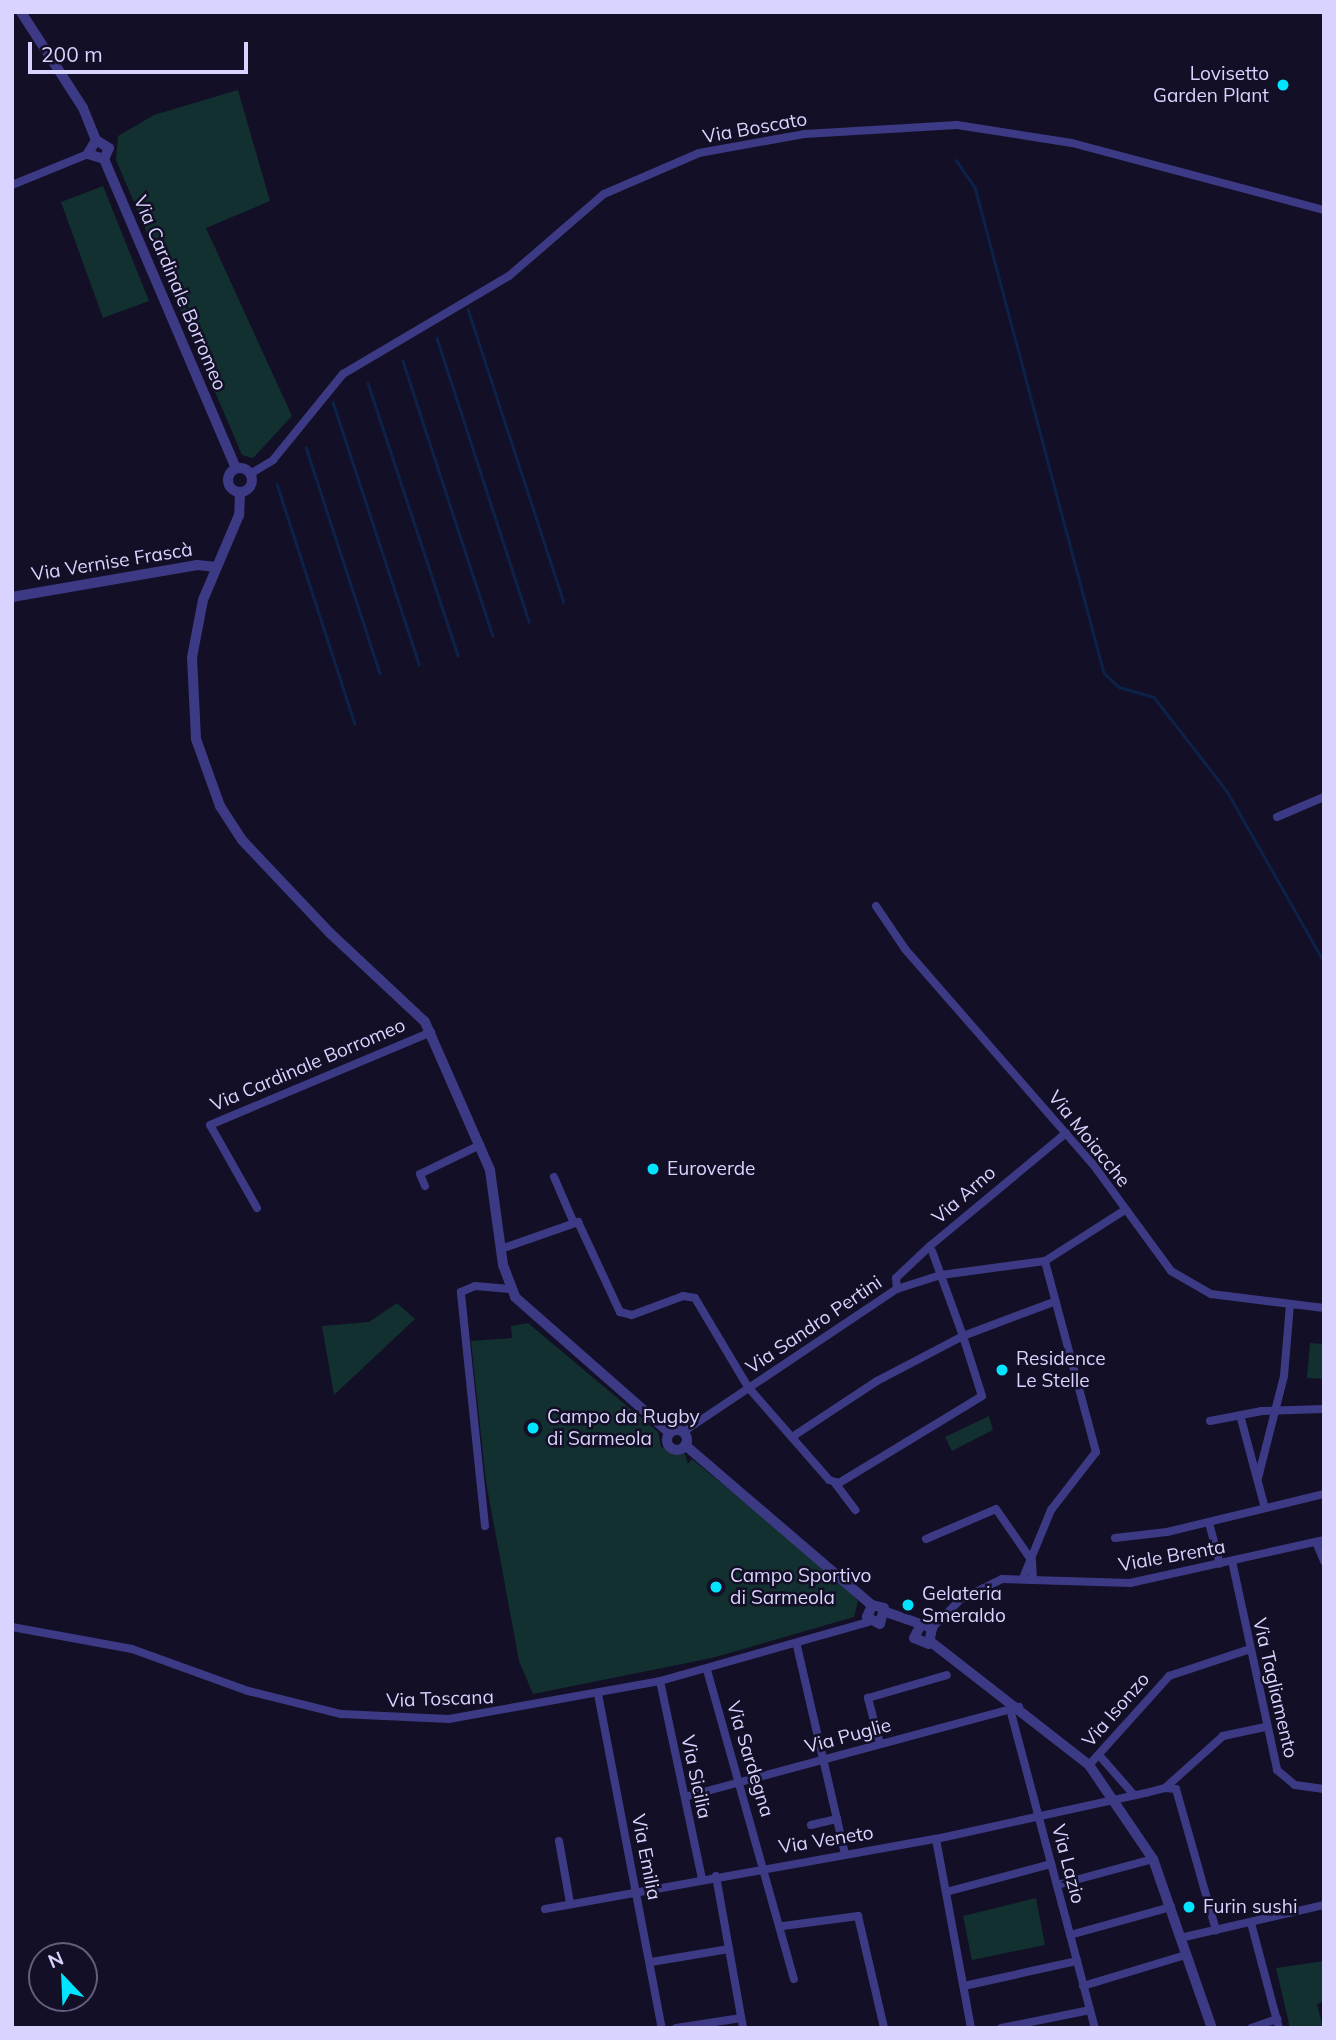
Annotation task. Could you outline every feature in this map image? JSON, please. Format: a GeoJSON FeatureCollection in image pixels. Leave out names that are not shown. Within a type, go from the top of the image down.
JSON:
{"type":"FeatureCollection","features":[{"type":"Feature","properties":{"kind":"street"},"geometry":{"type":"LineString","coordinates":[[12,185],[88,153],[96,140],[83,108],[21,12]]}},
{"type":"Feature","properties":{"kind":"street","name":"Via Boscato"},"geometry":{"type":"LineString","coordinates":[[250,474],[273,460],[343,374],[519,269],[604,194],[710,150],[805,134],[957,125],[1072,143],[1324,210]]}},
{"type":"Feature","properties":{"kind":"street","name":"Via Cardinale Borromeo"},"geometry":{"type":"LineString","coordinates":[[96,140],[107,144],[104,159],[236,468],[228,483],[240,492]]}},
{"type":"Feature","properties":{"kind":"street"},"geometry":{"type":"LineString","coordinates":[[88,153],[104,159]]}},
{"type":"Feature","properties":{"kind":"street"},"geometry":{"type":"LineString","coordinates":[[236,468],[250,474]]}},
{"type":"Feature","properties":{"kind":"street","name":"Via Cardinale Borromeo"},"geometry":{"type":"LineString","coordinates":[[240,492],[250,487],[250,474]]}},
{"type":"Feature","properties":{"kind":"street","name":"Via Cardinale Borromeo"},"geometry":{"type":"LineString","coordinates":[[240,492],[239,515],[199,619],[190,680],[197,739],[220,806],[242,840],[431,1032],[480,1145],[494,1187],[501,1249],[510,1289],[545,1329],[670,1433],[673,1449],[685,1445],[872,1605],[920,1626],[932,1628]]}},
{"type":"Feature","properties":{"kind":"street","name":"Via Vernise Frascà"},"geometry":{"type":"LineString","coordinates":[[12,597],[197,565],[217,568]]}},
{"type":"Feature","properties":{"kind":"street"},"geometry":{"type":"LineString","coordinates":[[1276,817],[1324,797]]}},
{"type":"Feature","properties":{"kind":"street","name":"Via Moiacche"},"geometry":{"type":"LineString","coordinates":[[876,906],[905,949],[1066,1133],[1171,1271],[1192,1286],[1290,1305],[1324,1308]]}},
{"type":"Feature","properties":{"kind":"street","name":"Via Cardinale Borromeo"},"geometry":{"type":"LineString","coordinates":[[257,1208],[210,1125],[431,1032]]}},
{"type":"Feature","properties":{"kind":"street","name":"Via Arno"},"geometry":{"type":"LineString","coordinates":[[897,1289],[896,1278],[930,1246],[1066,1133]]}},
{"type":"Feature","properties":{"kind":"street"},"geometry":{"type":"LineString","coordinates":[[425,1186],[420,1174],[480,1145]]}},
{"type":"Feature","properties":{"kind":"street"},"geometry":{"type":"LineString","coordinates":[[554,1177],[573,1221]]}},
{"type":"Feature","properties":{"kind":"street","name":"Via Sandro Pertini"},"geometry":{"type":"LineString","coordinates":[[683,1432],[897,1289],[941,1275],[1045,1261],[1125,1210]]}},
{"type":"Feature","properties":{"kind":"street"},"geometry":{"type":"LineString","coordinates":[[501,1249],[573,1221],[583,1224],[625,1315],[683,1296],[695,1298],[748,1387],[835,1483],[855,1510]]}},
{"type":"Feature","properties":{"kind":"street"},"geometry":{"type":"LineString","coordinates":[[835,1483],[982,1394],[932,1251]]}},
{"type":"Feature","properties":{"kind":"street"},"geometry":{"type":"LineString","coordinates":[[1023,1578],[1028,1557],[1051,1510],[1096,1451],[1045,1261]]}},
{"type":"Feature","properties":{"kind":"street"},"geometry":{"type":"LineString","coordinates":[[485,1526],[461,1292],[475,1286],[510,1289]]}},
{"type":"Feature","properties":{"kind":"street"},"geometry":{"type":"LineString","coordinates":[[792,1437],[877,1381],[963,1336],[1056,1301]]}},
{"type":"Feature","properties":{"kind":"street"},"geometry":{"type":"LineString","coordinates":[[1258,1478],[1276,1409],[1290,1305]]}},
{"type":"Feature","properties":{"kind":"street"},"geometry":{"type":"LineString","coordinates":[[1210,1421],[1276,1409],[1324,1409]]}},
{"type":"Feature","properties":{"kind":"street"},"geometry":{"type":"LineString","coordinates":[[1240,1415],[1265,1508]]}},
{"type":"Feature","properties":{"kind":"street"},"geometry":{"type":"LineString","coordinates":[[670,1433],[683,1432],[685,1445]]}},
{"type":"Feature","properties":{"kind":"street"},"geometry":{"type":"LineString","coordinates":[[1115,1538],[1209,1523],[1324,1494]]}},
{"type":"Feature","properties":{"kind":"street"},"geometry":{"type":"LineString","coordinates":[[926,1539],[996,1509],[1028,1557],[1033,1578]]}},
{"type":"Feature","properties":{"kind":"street"},"geometry":{"type":"LineString","coordinates":[[1209,1523],[1220,1564]]}},
{"type":"Feature","properties":{"kind":"street"},"geometry":{"type":"LineString","coordinates":[[1320,1541],[1324,1561]]}},
{"type":"Feature","properties":{"kind":"street","name":"Viale Brenta"},"geometry":{"type":"LineString","coordinates":[[932,1628],[981,1587],[1023,1578],[1130,1583],[1320,1541]]}},
{"type":"Feature","properties":{"kind":"street","name":"Via Tagliamento"},"geometry":{"type":"LineString","coordinates":[[1232,1561],[1247,1650],[1265,1727],[1285,1781],[1324,1789]]}},
{"type":"Feature","properties":{"kind":"street"},"geometry":{"type":"LineString","coordinates":[[872,1605],[874,1623]]}},
{"type":"Feature","properties":{"kind":"street"},"geometry":{"type":"LineString","coordinates":[[874,1623],[886,1612]]}},
{"type":"Feature","properties":{"kind":"street"},"geometry":{"type":"LineString","coordinates":[[874,1623],[901,1627],[914,1638],[931,1642],[1089,1765],[1153,1859],[1212,2028]]}},
{"type":"Feature","properties":{"kind":"street","name":"Via Toscana"},"geometry":{"type":"LineString","coordinates":[[12,1627],[132,1649],[248,1691],[341,1714],[449,1718],[660,1681],[874,1623]]}},
{"type":"Feature","properties":{"kind":"street"},"geometry":{"type":"LineString","coordinates":[[914,1638],[920,1626]]}},
{"type":"Feature","properties":{"kind":"street"},"geometry":{"type":"LineString","coordinates":[[931,1642],[932,1628]]}},
{"type":"Feature","properties":{"kind":"street"},"geometry":{"type":"LineString","coordinates":[[797,1646],[845,1854]]}},
{"type":"Feature","properties":{"kind":"street","name":"Via Isonzo"},"geometry":{"type":"LineString","coordinates":[[1089,1765],[1169,1676],[1247,1650]]}},
{"type":"Feature","properties":{"kind":"street","name":"Via Sardegna"},"geometry":{"type":"LineString","coordinates":[[707,1670],[767,1865],[794,1979]]}},
{"type":"Feature","properties":{"kind":"street"},"geometry":{"type":"LineString","coordinates":[[880,1744],[868,1698],[947,1675]]}},
{"type":"Feature","properties":{"kind":"street","name":"Via Sicilia"},"geometry":{"type":"LineString","coordinates":[[660,1681],[702,1878]]}},
{"type":"Feature","properties":{"kind":"street","name":"Via Emilia"},"geometry":{"type":"LineString","coordinates":[[598,1694],[638,1891],[662,2028]]}},
{"type":"Feature","properties":{"kind":"street","name":"Via Puglie"},"geometry":{"type":"LineString","coordinates":[[685,1797],[1014,1708]]}},
{"type":"Feature","properties":{"kind":"street","name":"Via Lazio"},"geometry":{"type":"LineString","coordinates":[[1014,1708],[1038,1813],[1095,2028]]}},
{"type":"Feature","properties":{"kind":"street"},"geometry":{"type":"LineString","coordinates":[[1165,1788],[1213,1742],[1265,1727]]}},
{"type":"Feature","properties":{"kind":"street"},"geometry":{"type":"LineString","coordinates":[[1099,1755],[1134,1795]]}},
{"type":"Feature","properties":{"kind":"street"},"geometry":{"type":"LineString","coordinates":[[1165,1788],[1175,1789],[1216,1930]]}},
{"type":"Feature","properties":{"kind":"street","name":"Via Veneto"},"geometry":{"type":"LineString","coordinates":[[545,1909],[767,1865],[936,1839],[1110,1796],[1134,1795],[1165,1788]]}},
{"type":"Feature","properties":{"kind":"street"},"geometry":{"type":"LineString","coordinates":[[811,1825],[837,1819]]}},
{"type":"Feature","properties":{"kind":"street"},"geometry":{"type":"LineString","coordinates":[[936,1839],[971,2028]]}},
{"type":"Feature","properties":{"kind":"street"},"geometry":{"type":"LineString","coordinates":[[559,1841],[570,1903]]}},
{"type":"Feature","properties":{"kind":"street"},"geometry":{"type":"LineString","coordinates":[[1057,1885],[1153,1859]]}},
{"type":"Feature","properties":{"kind":"street"},"geometry":{"type":"LineString","coordinates":[[946,1892],[1051,1864]]}},
{"type":"Feature","properties":{"kind":"street"},"geometry":{"type":"LineString","coordinates":[[716,1876],[743,2028]]}},
{"type":"Feature","properties":{"kind":"street"},"geometry":{"type":"LineString","coordinates":[[1180,1938],[1324,1905]]}},
{"type":"Feature","properties":{"kind":"street"},"geometry":{"type":"LineString","coordinates":[[1070,1935],[1171,1907]]}},
{"type":"Feature","properties":{"kind":"street"},"geometry":{"type":"LineString","coordinates":[[783,1926],[858,1916],[884,2028]]}},
{"type":"Feature","properties":{"kind":"street"},"geometry":{"type":"LineString","coordinates":[[1251,1923],[1278,2023],[1251,2028]]}},
{"type":"Feature","properties":{"kind":"street"},"geometry":{"type":"LineString","coordinates":[[651,1962],[729,1948]]}},
{"type":"Feature","properties":{"kind":"street"},"geometry":{"type":"LineString","coordinates":[[1083,1986],[1186,1955]]}},
{"type":"Feature","properties":{"kind":"street"},"geometry":{"type":"LineString","coordinates":[[964,1986],[1077,1961]]}},
{"type":"Feature","properties":{"kind":"street"},"geometry":{"type":"LineString","coordinates":[[1002,2028],[1090,2010]]}},
{"type":"Feature","properties":{"kind":"street"},"geometry":{"type":"LineString","coordinates":[[676,2028],[741,2018]]}},
{"type":"Feature","properties":{"kind":"green space"},"geometry":{"type":"Polygon","coordinates":[[[238,90],[270,201],[206,228],[292,416],[253,458],[242,455],[116,160],[118,136],[154,115],[238,90]]]}},
{"type":"Feature","properties":{"kind":"green space"},"geometry":{"type":"Polygon","coordinates":[[[103,186],[149,301],[103,318],[61,202],[103,186]]]}},
{"type":"Feature","properties":{"kind":"green space"},"geometry":{"type":"Polygon","coordinates":[[[397,1303],[415,1319],[334,1395],[322,1326],[369,1322],[397,1303]]]}},
{"type":"Feature","properties":{"kind":"green space"},"geometry":{"type":"Polygon","coordinates":[[[528,1323],[658,1432],[661,1447],[685,1454],[688,1464],[692,1459],[838,1579],[858,1601],[854,1617],[712,1658],[533,1694],[519,1661],[486,1482],[471,1341],[512,1338],[511,1326],[528,1323]]]}},
{"type":"Feature","properties":{"kind":"green space"},"geometry":{"type":"Polygon","coordinates":[[[1310,1343],[1324,1344],[1324,1379],[1307,1378],[1310,1343]]]}},
{"type":"Feature","properties":{"kind":"green space"},"geometry":{"type":"Polygon","coordinates":[[[989,1416],[993,1430],[952,1451],[945,1437],[989,1416]]]}},
{"type":"Feature","properties":{"kind":"green space"},"geometry":{"type":"Polygon","coordinates":[[[1036,1898],[1045,1945],[972,1960],[963,1916],[1036,1898]]]}},
{"type":"Feature","properties":{"kind":"green space"},"geometry":{"type":"Polygon","coordinates":[[[1324,1961],[1324,2001],[1317,2004],[1323,2028],[1290,2028],[1276,1968],[1324,1961]]]}},
{"type":"Feature","properties":{"kind":"waterway"},"geometry":{"type":"LineString","coordinates":[[956,160],[975,187],[1104,673],[1119,687],[1154,697],[1227,791],[1324,962]]}},
{"type":"Feature","properties":{"kind":"waterway"},"geometry":{"type":"LineString","coordinates":[[468,309],[564,602]]}},
{"type":"Feature","properties":{"kind":"waterway"},"geometry":{"type":"LineString","coordinates":[[437,338],[529,621]]}},
{"type":"Feature","properties":{"kind":"waterway"},"geometry":{"type":"LineString","coordinates":[[403,361],[493,636]]}},
{"type":"Feature","properties":{"kind":"waterway"},"geometry":{"type":"LineString","coordinates":[[368,383],[458,655]]}},
{"type":"Feature","properties":{"kind":"waterway"},"geometry":{"type":"LineString","coordinates":[[333,402],[419,664]]}},
{"type":"Feature","properties":{"kind":"waterway"},"geometry":{"type":"LineString","coordinates":[[306,447],[380,673]]}},
{"type":"Feature","properties":{"kind":"waterway"},"geometry":{"type":"LineString","coordinates":[[277,484],[355,724]]}},
{"type":"Feature","properties":{"kind":"place","name":"Lovisetto Garden Plant"},"geometry":{"type":"Point","coordinates":[1283,85]}},
{"type":"Feature","properties":{"kind":"place","name":"Euroverde"},"geometry":{"type":"Point","coordinates":[653,1169]}},
{"type":"Feature","properties":{"kind":"place","name":"Residence Le Stelle"},"geometry":{"type":"Point","coordinates":[1002,1370]}},
{"type":"Feature","properties":{"kind":"place","name":"Campo da Rugby di Sarmeola"},"geometry":{"type":"Point","coordinates":[533,1428]}},
{"type":"Feature","properties":{"kind":"place","name":"Campo Sportivo di Sarmeola"},"geometry":{"type":"Point","coordinates":[716,1587]}},
{"type":"Feature","properties":{"kind":"place","name":"Gelateria Smeraldo"},"geometry":{"type":"Point","coordinates":[908,1605]}},
{"type":"Feature","properties":{"kind":"place","name":"Furin sushi"},"geometry":{"type":"Point","coordinates":[1189,1907]}}]}
